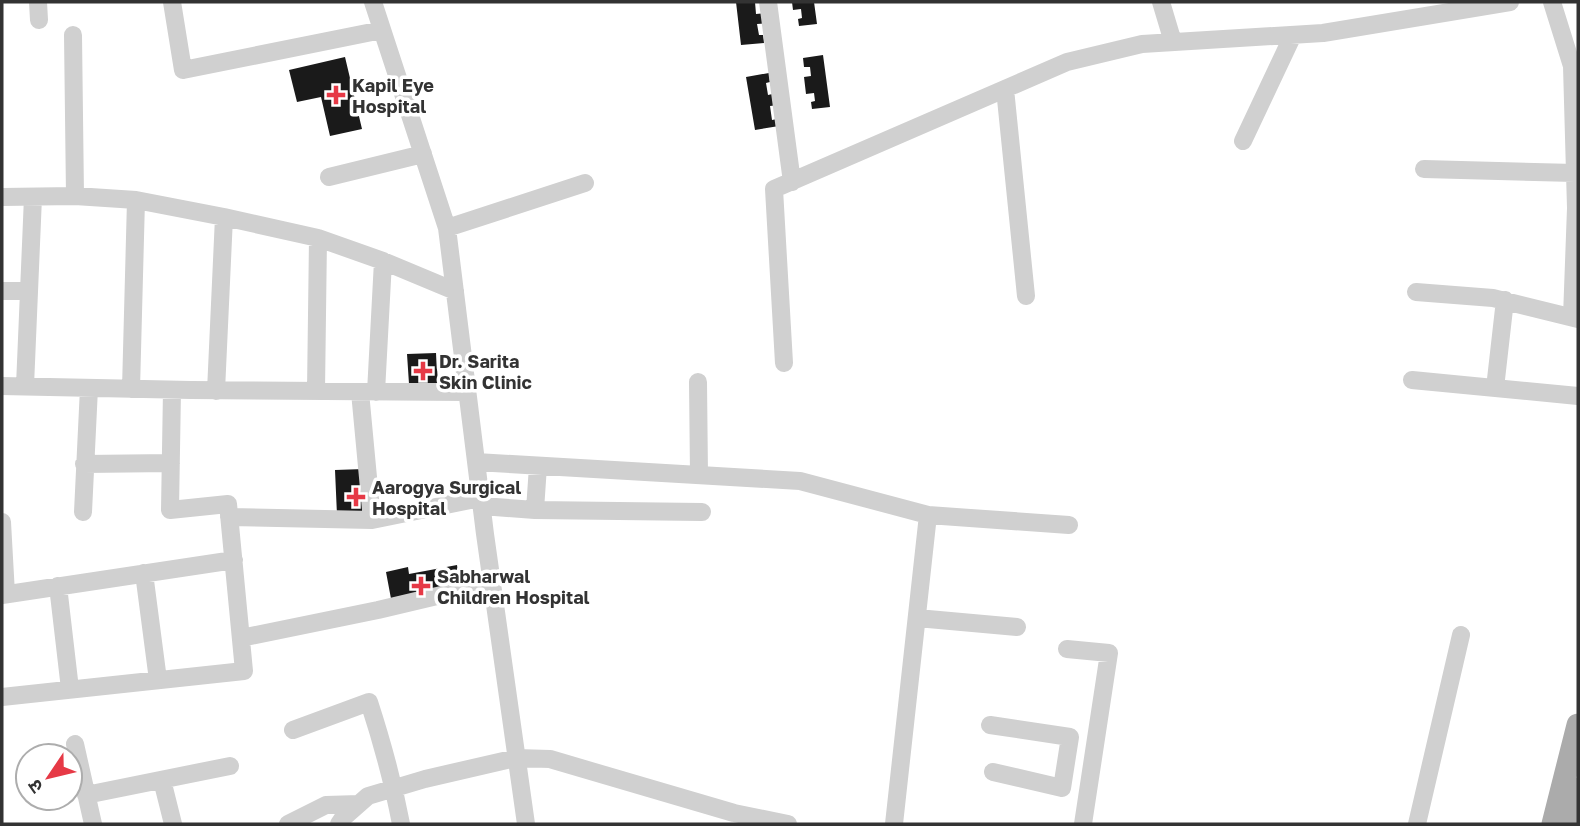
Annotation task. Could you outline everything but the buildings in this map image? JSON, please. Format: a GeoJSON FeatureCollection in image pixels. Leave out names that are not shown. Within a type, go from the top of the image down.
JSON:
{"type":"FeatureCollection","features":[{"type":"Feature","properties":{"kind":"main road"},"geometry":{"type":"LineString","coordinates":[[1553,824],[1575,753],[1578,725]]}},
{"type":"Feature","properties":{"kind":"main road"},"geometry":{"type":"LineString","coordinates":[[1569,824],[1578,789]]}},
{"type":"Feature","properties":{"kind":"street"},"geometry":{"type":"LineString","coordinates":[[172,2],[183,70],[382,30]]}},
{"type":"Feature","properties":{"kind":"street"},"geometry":{"type":"LineString","coordinates":[[373,2],[447,228],[481,502],[526,824]]}},
{"type":"Feature","properties":{"kind":"street"},"geometry":{"type":"LineString","coordinates":[[768,2],[792,182]]}},
{"type":"Feature","properties":{"kind":"street"},"geometry":{"type":"LineString","coordinates":[[1161,2],[1173,42]]}},
{"type":"Feature","properties":{"kind":"street"},"geometry":{"type":"LineString","coordinates":[[784,363],[774,188],[1067,62],[1142,44],[1324,33],[1483,4],[1510,2]]}},
{"type":"Feature","properties":{"kind":"street"},"geometry":{"type":"LineString","coordinates":[[1416,292],[1493,298],[1575,318],[1576,208],[1572,66],[1552,2]]}},
{"type":"Feature","properties":{"kind":"street"},"geometry":{"type":"LineString","coordinates":[[73,35],[75,196]]}},
{"type":"Feature","properties":{"kind":"street"},"geometry":{"type":"LineString","coordinates":[[1243,141],[1293,35]]}},
{"type":"Feature","properties":{"kind":"street"},"geometry":{"type":"LineString","coordinates":[[1005,89],[1026,296]]}},
{"type":"Feature","properties":{"kind":"street"},"geometry":{"type":"LineString","coordinates":[[329,177],[423,154]]}},
{"type":"Feature","properties":{"kind":"street"},"geometry":{"type":"LineString","coordinates":[[1424,169],[1575,173]]}},
{"type":"Feature","properties":{"kind":"street"},"geometry":{"type":"LineString","coordinates":[[447,228],[585,183]]}},
{"type":"Feature","properties":{"kind":"street"},"geometry":{"type":"LineString","coordinates":[[2,197],[75,196],[136,200],[225,217],[318,239],[383,261],[455,292]]}},
{"type":"Feature","properties":{"kind":"street"},"geometry":{"type":"LineString","coordinates":[[25,386],[33,197]]}},
{"type":"Feature","properties":{"kind":"street"},"geometry":{"type":"LineString","coordinates":[[131,389],[136,200]]}},
{"type":"Feature","properties":{"kind":"street"},"geometry":{"type":"LineString","coordinates":[[216,391],[225,217]]}},
{"type":"Feature","properties":{"kind":"street"},"geometry":{"type":"LineString","coordinates":[[316,391],[318,239]]}},
{"type":"Feature","properties":{"kind":"street"},"geometry":{"type":"LineString","coordinates":[[372,520],[368,392],[383,261]]}},
{"type":"Feature","properties":{"kind":"street"},"geometry":{"type":"LineString","coordinates":[[2,291],[29,291]]}},
{"type":"Feature","properties":{"kind":"street"},"geometry":{"type":"LineString","coordinates":[[1495,388],[1504,300]]}},
{"type":"Feature","properties":{"kind":"street"},"geometry":{"type":"LineString","coordinates":[[1412,380],[1578,396]]}},
{"type":"Feature","properties":{"kind":"street"},"geometry":{"type":"LineString","coordinates":[[698,382],[699,475]]}},
{"type":"Feature","properties":{"kind":"street"},"geometry":{"type":"LineString","coordinates":[[2,386],[216,391],[467,392]]}},
{"type":"Feature","properties":{"kind":"street"},"geometry":{"type":"LineString","coordinates":[[83,512],[89,388]]}},
{"type":"Feature","properties":{"kind":"street"},"geometry":{"type":"LineString","coordinates":[[2,697],[244,671],[228,504],[170,510],[172,390]]}},
{"type":"Feature","properties":{"kind":"street"},"geometry":{"type":"LineString","coordinates":[[476,462],[800,481],[928,515],[1069,525]]}},
{"type":"Feature","properties":{"kind":"street"},"geometry":{"type":"LineString","coordinates":[[84,464],[171,463]]}},
{"type":"Feature","properties":{"kind":"street"},"geometry":{"type":"LineString","coordinates":[[535,510],[538,466]]}},
{"type":"Feature","properties":{"kind":"street"},"geometry":{"type":"LineString","coordinates":[[229,517],[372,520],[481,502],[535,510],[702,512]]}},
{"type":"Feature","properties":{"kind":"street"},"geometry":{"type":"LineString","coordinates":[[894,824],[928,515]]}},
{"type":"Feature","properties":{"kind":"street"},"geometry":{"type":"LineString","coordinates":[[2,522],[4,594],[234,560]]}},
{"type":"Feature","properties":{"kind":"street"},"geometry":{"type":"LineString","coordinates":[[144,573],[158,680]]}},
{"type":"Feature","properties":{"kind":"street"},"geometry":{"type":"LineString","coordinates":[[241,638],[492,583]]}},
{"type":"Feature","properties":{"kind":"street"},"geometry":{"type":"LineString","coordinates":[[58,586],[70,689]]}},
{"type":"Feature","properties":{"kind":"street"},"geometry":{"type":"LineString","coordinates":[[917,618],[1017,627]]}},
{"type":"Feature","properties":{"kind":"street"},"geometry":{"type":"LineString","coordinates":[[1417,824],[1461,635]]}},
{"type":"Feature","properties":{"kind":"street"},"geometry":{"type":"LineString","coordinates":[[1067,649],[1109,653],[1083,823]]}},
{"type":"Feature","properties":{"kind":"street"},"geometry":{"type":"LineString","coordinates":[[293,730],[369,702],[394,788],[401,824]]}},
{"type":"Feature","properties":{"kind":"street"},"geometry":{"type":"LineString","coordinates":[[990,725],[1070,737],[1062,788],[1083,823]]}},
{"type":"Feature","properties":{"kind":"street"},"geometry":{"type":"LineString","coordinates":[[339,824],[368,796],[516,758],[550,759],[734,813],[788,824]]}},
{"type":"Feature","properties":{"kind":"street"},"geometry":{"type":"LineString","coordinates":[[86,795],[230,766]]}},
{"type":"Feature","properties":{"kind":"street"},"geometry":{"type":"LineString","coordinates":[[993,772],[1062,788]]}},
{"type":"Feature","properties":{"kind":"street"},"geometry":{"type":"LineString","coordinates":[[162,780],[173,824]]}},
{"type":"Feature","properties":{"kind":"street"},"geometry":{"type":"LineString","coordinates":[[84,786],[93,824]]}},
{"type":"Feature","properties":{"kind":"street"},"geometry":{"type":"LineString","coordinates":[[288,824],[326,805],[359,804]]}},
{"type":"Feature","properties":{"kind":"place","name":"Kapil Eye Hospital"},"geometry":{"type":"Point","coordinates":[336,95]}},
{"type":"Feature","properties":{"kind":"place","name":"Dr. Sarita Skin Clinic"},"geometry":{"type":"Point","coordinates":[423,371]}},
{"type":"Feature","properties":{"kind":"place","name":"Aarogya Surgical Hospital"},"geometry":{"type":"Point","coordinates":[356,497]}},
{"type":"Feature","properties":{"kind":"place","name":"Sabharwal Children Hospital"},"geometry":{"type":"Point","coordinates":[421,586]}}]}
